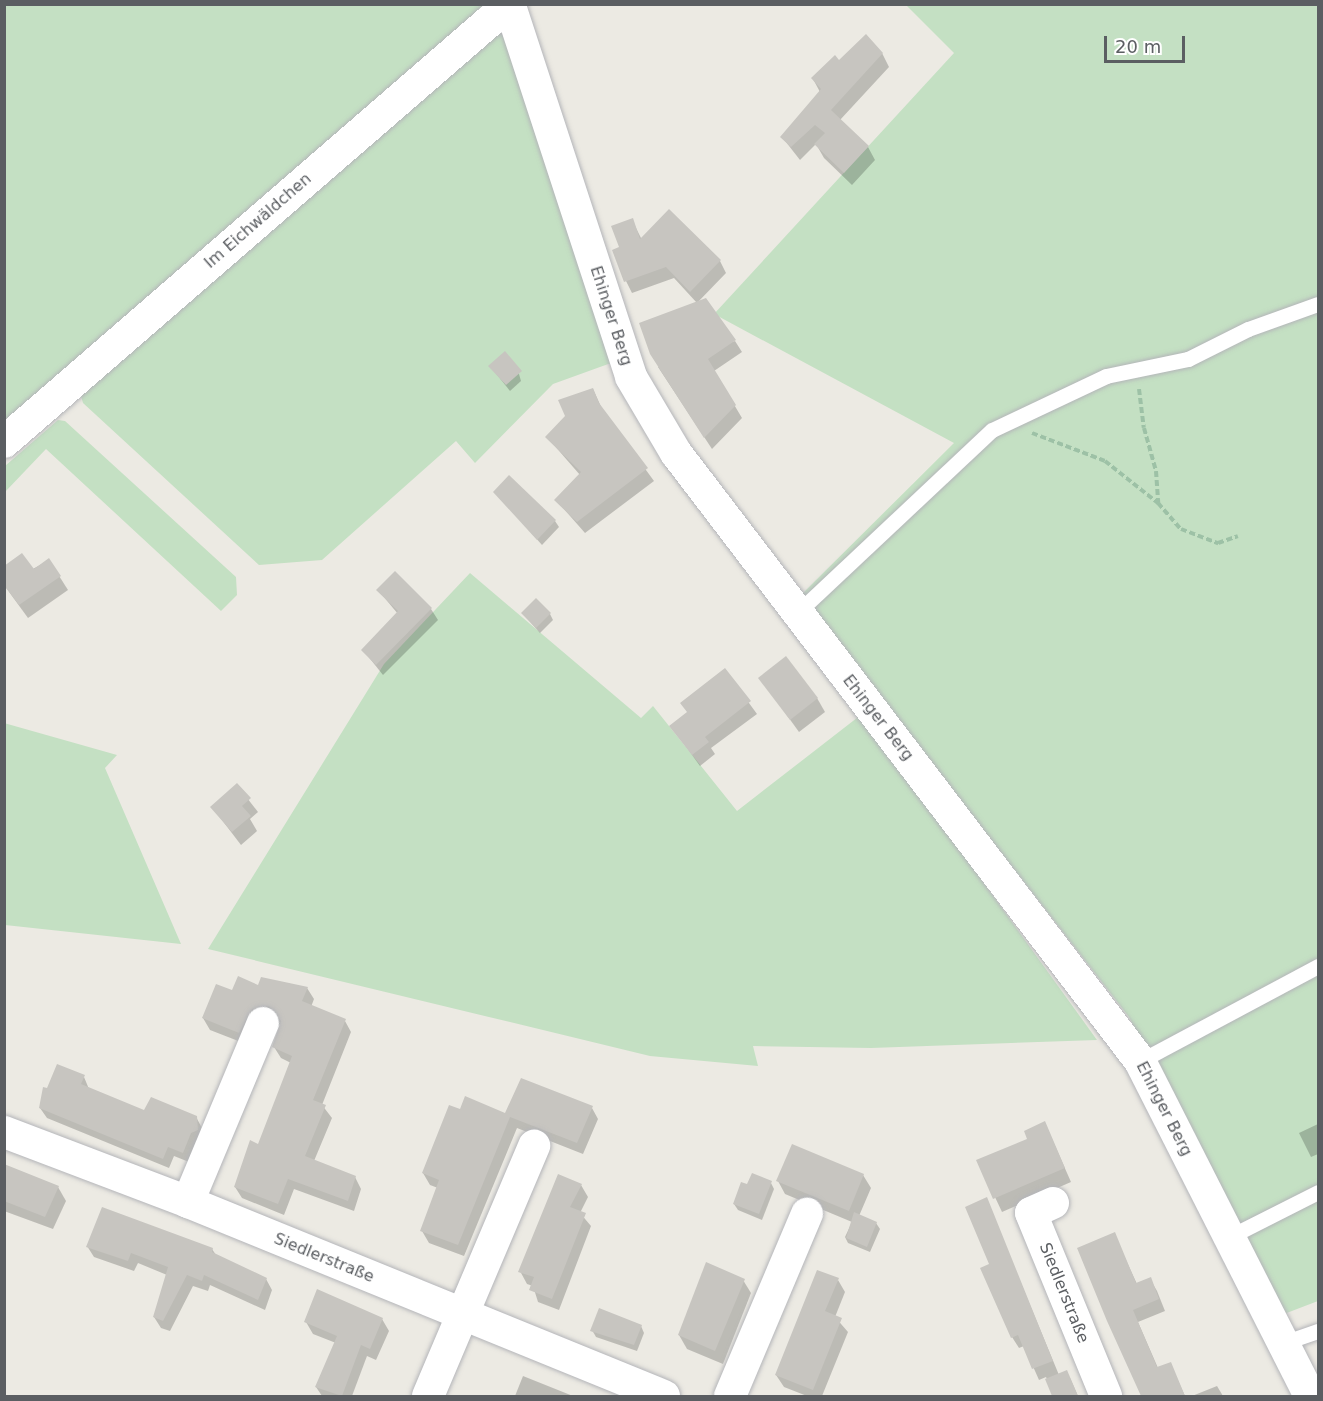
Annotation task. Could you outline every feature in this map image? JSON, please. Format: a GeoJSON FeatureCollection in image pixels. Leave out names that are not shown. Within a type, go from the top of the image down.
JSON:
{"type":"FeatureCollection","features":[{"type":"Feature","properties":{"kind":"street","name":"Im Eichwäldchen"},"geometry":{"type":"LineString","coordinates":[[4,442],[490,20],[512,6]]}},
{"type":"Feature","properties":{"kind":"street","name":"Ehinger Berg"},"geometry":{"type":"LineString","coordinates":[[512,6],[631,377],[676,453],[1140,1061],[1310,1396]]}},
{"type":"Feature","properties":{"kind":"street"},"geometry":{"type":"LineString","coordinates":[[188,1202],[263,1023]]}},
{"type":"Feature","properties":{"kind":"street","name":"Siedlerstraße"},"geometry":{"type":"LineString","coordinates":[[4,1132],[188,1202],[664,1396]]}},
{"type":"Feature","properties":{"kind":"street"},"geometry":{"type":"LineString","coordinates":[[428,1396],[460,1314],[534,1146]]}},
{"type":"Feature","properties":{"kind":"street","name":"Siedlerstraße"},"geometry":{"type":"LineString","coordinates":[[1053,1203],[1031,1213],[1106,1396]]}},
{"type":"Feature","properties":{"kind":"street"},"geometry":{"type":"LineString","coordinates":[[730,1396],[807,1214]]}},
{"type":"Feature","properties":{"kind":"lane"},"geometry":{"type":"LineString","coordinates":[[797,613],[992,430],[1106,376],[1188,359],[1248,329],[1318,304]]}},
{"type":"Feature","properties":{"kind":"lane"},"geometry":{"type":"LineString","coordinates":[[1140,1061],[1318,966]]}},
{"type":"Feature","properties":{"kind":"lane"},"geometry":{"type":"LineString","coordinates":[[1229,1237],[1318,1192]]}},
{"type":"Feature","properties":{"kind":"lane"},"geometry":{"type":"LineString","coordinates":[[1283,1343],[1318,1331]]}},
{"type":"Feature","properties":{"kind":"path"},"geometry":{"type":"LineString","coordinates":[[1137,371],[1158,503]]}},
{"type":"Feature","properties":{"kind":"path"},"geometry":{"type":"LineString","coordinates":[[992,430],[1027,432],[1072,446],[1105,461],[1158,503],[1181,529],[1218,543],[1238,536]]}},
{"type":"Feature","properties":{"kind":"green space"},"geometry":{"type":"Polygon","coordinates":[[[5,5],[487,5],[5,425],[5,5]]]}},
{"type":"Feature","properties":{"kind":"green space"},"geometry":{"type":"Polygon","coordinates":[[[906,5],[1318,5],[1318,1301],[1284,1314],[1129,1017],[801,595],[954,443],[714,314],[954,53],[906,5]]]}},
{"type":"Feature","properties":{"kind":"green space"},"geometry":{"type":"Polygon","coordinates":[[[495,29],[511,31],[611,363],[553,384],[475,463],[456,441],[322,560],[259,565],[83,403],[81,396],[495,29]]]}},
{"type":"Feature","properties":{"kind":"green space"},"geometry":{"type":"Polygon","coordinates":[[[58,420],[65,421],[236,577],[237,595],[221,611],[46,449],[5,492],[5,466],[58,420]]]}},
{"type":"Feature","properties":{"kind":"green space"},"geometry":{"type":"Polygon","coordinates":[[[470,573],[641,718],[653,706],[737,811],[862,714],[1097,1040],[871,1048],[753,1046],[758,1066],[650,1056],[208,949],[384,664],[470,573]]]}},
{"type":"Feature","properties":{"kind":"green space"},"geometry":{"type":"Polygon","coordinates":[[[4,723],[117,755],[105,768],[181,944],[5,925],[4,723]]]}},
{"type":"Feature","properties":{"kind":"building"},"geometry":{"type":"Polygon","coordinates":[[[866,34],[883,53],[831,110],[869,146],[844,173],[814,144],[825,133],[815,125],[791,147],[780,137],[821,89],[811,78],[835,55],[839,60],[866,34]]]}},
{"type":"Feature","properties":{"kind":"building"},"geometry":{"type":"Polygon","coordinates":[[[669,209],[721,260],[690,292],[666,267],[624,282],[612,250],[619,247],[611,226],[633,218],[640,239],[669,209]]]}},
{"type":"Feature","properties":{"kind":"building"},"geometry":{"type":"Polygon","coordinates":[[[706,298],[736,340],[708,359],[736,405],[704,438],[650,354],[639,323],[706,298]]]}},
{"type":"Feature","properties":{"kind":"building"},"geometry":{"type":"Polygon","coordinates":[[[505,351],[522,371],[506,385],[488,366],[505,351]]]}},
{"type":"Feature","properties":{"kind":"building"},"geometry":{"type":"Polygon","coordinates":[[[593,388],[599,403],[648,468],[577,522],[554,500],[581,472],[545,437],[565,416],[558,400],[593,388]]]}},
{"type":"Feature","properties":{"kind":"building"},"geometry":{"type":"Polygon","coordinates":[[[509,475],[556,520],[537,540],[493,492],[509,475]]]}},
{"type":"Feature","properties":{"kind":"building"},"geometry":{"type":"Polygon","coordinates":[[[22,553],[34,569],[49,558],[61,576],[19,605],[4,585],[4,566],[22,553]]]}},
{"type":"Feature","properties":{"kind":"building"},"geometry":{"type":"Polygon","coordinates":[[[395,571],[432,608],[376,665],[361,650],[398,611],[376,590],[395,571]]]}},
{"type":"Feature","properties":{"kind":"building"},"geometry":{"type":"Polygon","coordinates":[[[536,598],[551,613],[536,628],[521,613],[536,598]]]}},
{"type":"Feature","properties":{"kind":"building"},"geometry":{"type":"Polygon","coordinates":[[[786,656],[818,698],[790,720],[758,678],[786,656]]]}},
{"type":"Feature","properties":{"kind":"building"},"geometry":{"type":"Polygon","coordinates":[[[725,668],[751,701],[705,737],[709,742],[692,755],[669,726],[687,712],[680,703],[725,668]]]}},
{"type":"Feature","properties":{"kind":"building"},"geometry":{"type":"Polygon","coordinates":[[[237,783],[251,798],[242,806],[251,816],[232,832],[210,807],[237,783]]]}},
{"type":"Feature","properties":{"kind":"building"},"geometry":{"type":"Polygon","coordinates":[[[238,976],[258,985],[261,977],[308,987],[302,1001],[346,1019],[313,1100],[326,1105],[305,1156],[356,1176],[348,1201],[288,1179],[278,1204],[234,1187],[250,1140],[258,1144],[292,1056],[272,1047],[281,1021],[269,1006],[252,1009],[239,1033],[202,1018],[216,984],[232,990],[238,976]]]}},
{"type":"Feature","properties":{"kind":"building"},"geometry":{"type":"Polygon","coordinates":[[[57,1064],[85,1075],[81,1084],[144,1110],[151,1097],[197,1116],[198,1130],[191,1133],[183,1153],[168,1147],[163,1159],[39,1108],[43,1087],[47,1088],[57,1064]]]}},
{"type":"Feature","properties":{"kind":"building"},"geometry":{"type":"Polygon","coordinates":[[[521,1078],[593,1106],[577,1143],[510,1117],[458,1245],[420,1231],[439,1180],[422,1173],[449,1105],[460,1109],[465,1096],[505,1113],[521,1078]]]}},
{"type":"Feature","properties":{"kind":"building"},"geometry":{"type":"Polygon","coordinates":[[[1045,1121],[1065,1168],[993,1199],[976,1160],[1027,1139],[1024,1131],[1045,1121]]]}},
{"type":"Feature","properties":{"kind":"building"},"geometry":{"type":"Polygon","coordinates":[[[792,1144],[864,1174],[849,1211],[776,1181],[792,1144]]]}},
{"type":"Feature","properties":{"kind":"building"},"geometry":{"type":"Polygon","coordinates":[[[4,1164],[59,1186],[45,1217],[4,1201],[4,1164]]]}},
{"type":"Feature","properties":{"kind":"building"},"geometry":{"type":"Polygon","coordinates":[[[752,1173],[772,1181],[759,1214],[733,1204],[741,1182],[747,1184],[752,1173]]]}},
{"type":"Feature","properties":{"kind":"building"},"geometry":{"type":"Polygon","coordinates":[[[558,1174],[582,1184],[570,1207],[586,1213],[552,1299],[529,1290],[534,1277],[518,1272],[558,1174]]]}},
{"type":"Feature","properties":{"kind":"building"},"geometry":{"type":"Polygon","coordinates":[[[987,1197],[1053,1361],[1032,1369],[1018,1335],[1011,1338],[980,1268],[989,1264],[965,1207],[987,1197]]]}},
{"type":"Feature","properties":{"kind":"building"},"geometry":{"type":"Polygon","coordinates":[[[102,1207],[213,1248],[212,1252],[267,1278],[258,1300],[204,1275],[202,1281],[187,1275],[163,1321],[153,1317],[168,1267],[131,1253],[128,1261],[86,1247],[102,1207]]]}},
{"type":"Feature","properties":{"kind":"building"},"geometry":{"type":"Polygon","coordinates":[[[854,1212],[877,1222],[867,1247],[846,1238],[854,1212]]]}},
{"type":"Feature","properties":{"kind":"building"},"geometry":{"type":"Polygon","coordinates":[[[1115,1232],[1136,1283],[1151,1277],[1159,1299],[1133,1310],[1157,1367],[1171,1362],[1185,1396],[1141,1396],[1107,1321],[1077,1248],[1115,1232]]]}},
{"type":"Feature","properties":{"kind":"building"},"geometry":{"type":"Polygon","coordinates":[[[706,1262],[745,1279],[715,1351],[678,1335],[706,1262]]]}},
{"type":"Feature","properties":{"kind":"building"},"geometry":{"type":"Polygon","coordinates":[[[817,1270],[839,1278],[825,1311],[842,1318],[813,1390],[775,1375],[817,1270]]]}},
{"type":"Feature","properties":{"kind":"building"},"geometry":{"type":"Polygon","coordinates":[[[317,1289],[383,1318],[370,1349],[361,1345],[342,1396],[315,1387],[337,1336],[304,1322],[317,1289]]]}},
{"type":"Feature","properties":{"kind":"building"},"geometry":{"type":"Polygon","coordinates":[[[599,1308],[642,1325],[634,1345],[590,1331],[599,1308]]]}},
{"type":"Feature","properties":{"kind":"building"},"geometry":{"type":"Polygon","coordinates":[[[1067,1370],[1078,1396],[1052,1396],[1045,1379],[1067,1370]]]}}]}
